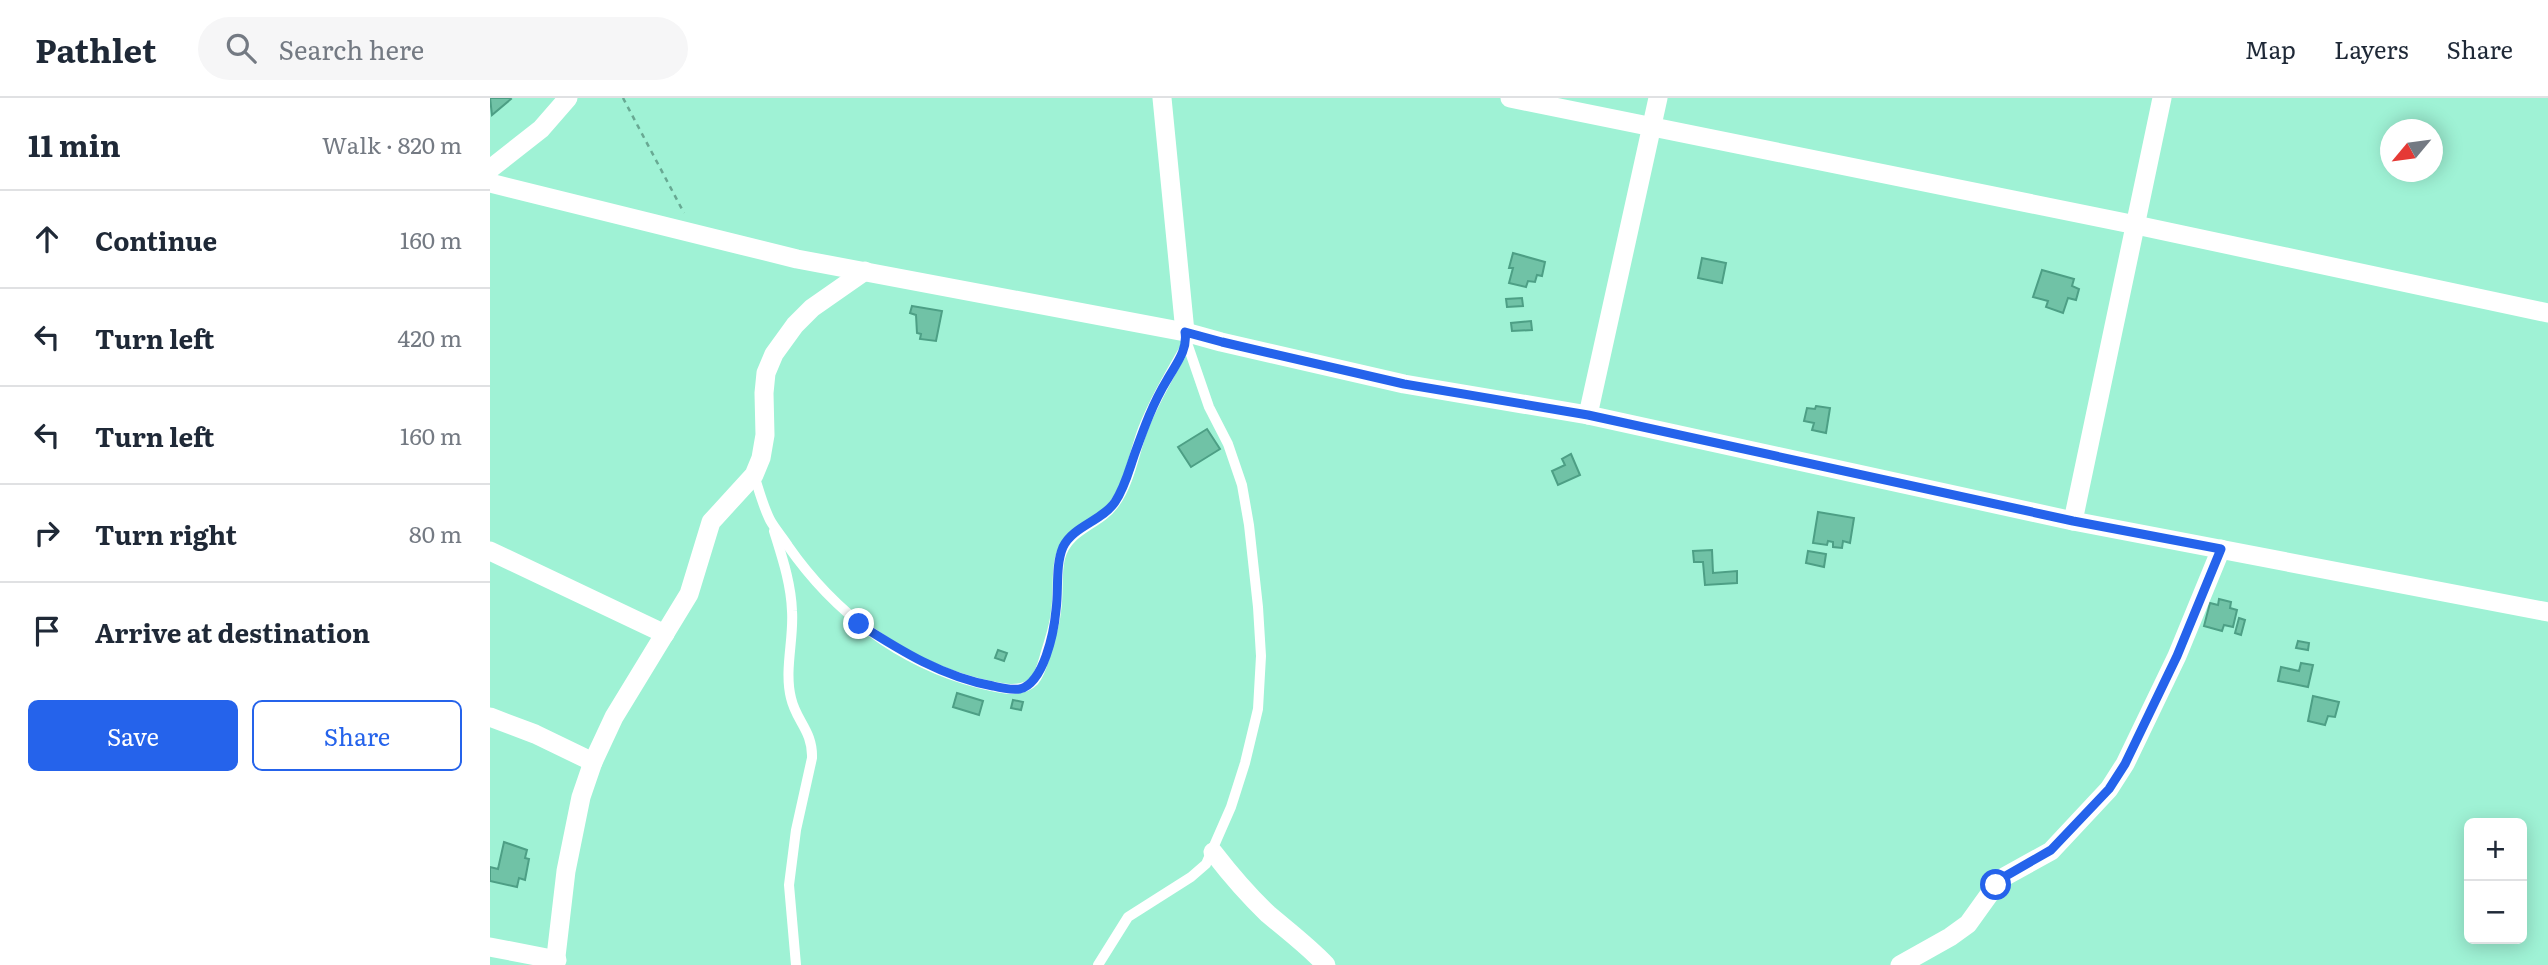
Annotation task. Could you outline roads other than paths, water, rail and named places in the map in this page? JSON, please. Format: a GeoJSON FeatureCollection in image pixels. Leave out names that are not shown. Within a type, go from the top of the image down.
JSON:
{"type":"FeatureCollection","features":[{"type":"Feature","properties":{"kind":"street"},"geometry":{"type":"LineString","coordinates":[[490,169],[541,129],[568,98]]}},
{"type":"Feature","properties":{"kind":"street"},"geometry":{"type":"LineString","coordinates":[[1162,98],[1186,338]]}},
{"type":"Feature","properties":{"kind":"street"},"geometry":{"type":"LineString","coordinates":[[1510,98],[2136,225],[2548,313]]}},
{"type":"Feature","properties":{"kind":"street"},"geometry":{"type":"LineString","coordinates":[[1588,415],[1658,98]]}},
{"type":"Feature","properties":{"kind":"street"},"geometry":{"type":"LineString","coordinates":[[2073,521],[2162,98]]}},
{"type":"Feature","properties":{"kind":"street"},"geometry":{"type":"LineString","coordinates":[[490,183],[797,258],[1186,338],[1222,342],[1404,384],[1588,415],[2073,521],[2548,612]]}},
{"type":"Feature","properties":{"kind":"street"},"geometry":{"type":"LineString","coordinates":[[490,947],[556,962],[566,871],[582,797],[593,762],[614,717],[689,594],[710,522],[754,475],[761,458],[765,435],[766,373],[774,354],[795,325],[812,309],[865,271]]}},
{"type":"Feature","properties":{"kind":"street"},"geometry":{"type":"LineString","coordinates":[[1900,965],[1968,924],[2004,877],[2051,850],[2109,789],[2125,764],[2177,656],[2221,549]]}},
{"type":"Feature","properties":{"kind":"street"},"geometry":{"type":"LineString","coordinates":[[490,551],[665,634]]}},
{"type":"Feature","properties":{"kind":"street"},"geometry":{"type":"LineString","coordinates":[[490,717],[535,734],[593,762]]}},
{"type":"Feature","properties":{"kind":"street"},"geometry":{"type":"LineString","coordinates":[[1213,852],[1250,896],[1326,965]]}},
{"type":"Feature","properties":{"kind":"lane"},"geometry":{"type":"LineString","coordinates":[[770,520],[805,570],[830,598],[859,624],[907,655],[955,677],[1007,689],[1020,689],[1033,682],[1041,670],[1056,611],[1059,561],[1063,547],[1070,537],[1114,505],[1123,489],[1143,428],[1186,338]]}},
{"type":"Feature","properties":{"kind":"lane"},"geometry":{"type":"LineString","coordinates":[[1098,965],[1128,917],[1191,877],[1206,864],[1231,807],[1258,709],[1261,656],[1250,525],[1242,485],[1228,444],[1209,407],[1186,338]]}},
{"type":"Feature","properties":{"kind":"lane"},"geometry":{"type":"LineString","coordinates":[[754,475],[787,574],[792,609],[789,686],[791,699],[813,746],[796,830],[789,885],[796,965]]}}]}
